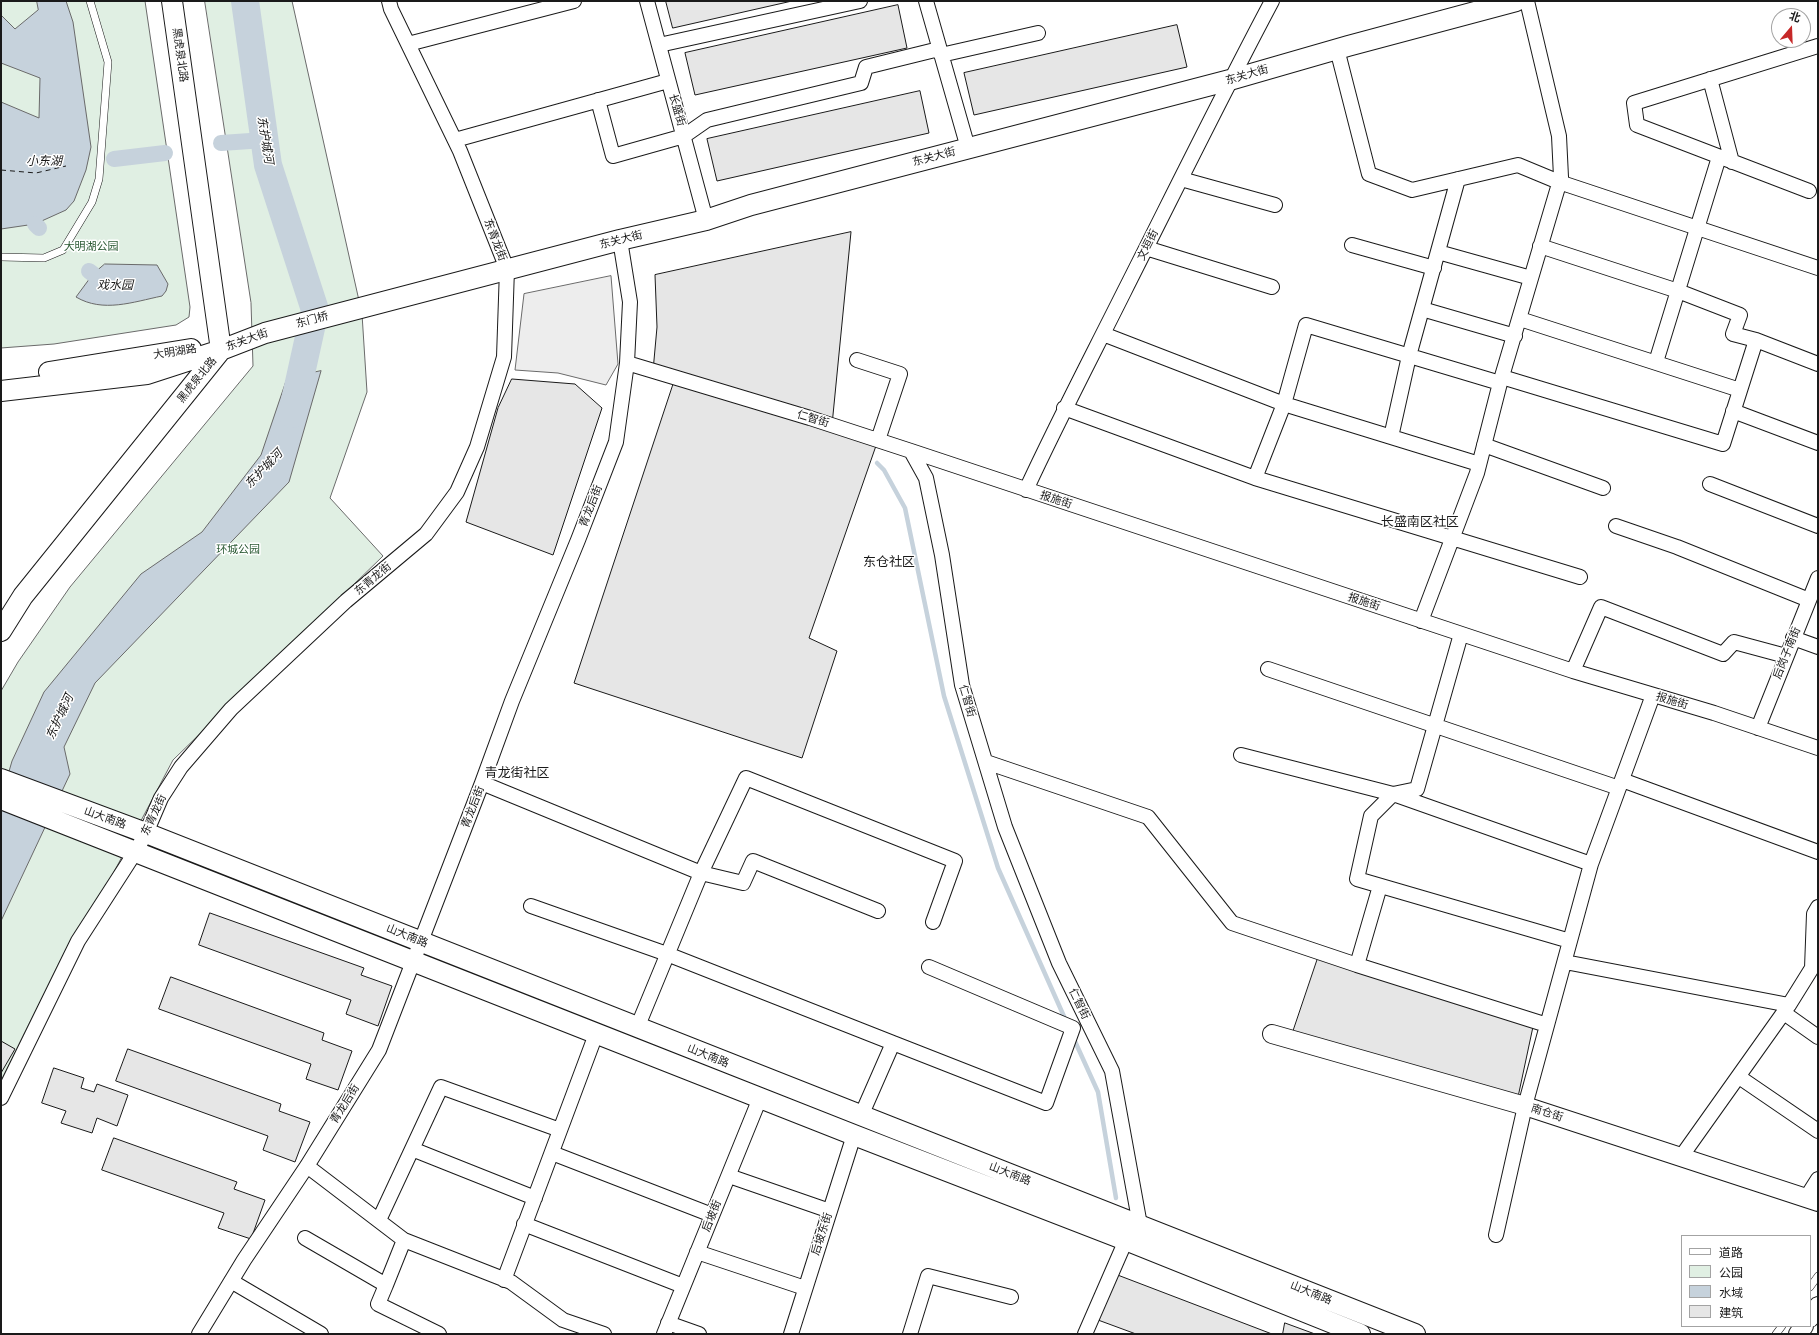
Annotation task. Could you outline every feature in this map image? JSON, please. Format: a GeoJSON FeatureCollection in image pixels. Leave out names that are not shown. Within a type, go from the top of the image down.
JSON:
{"type":"FeatureCollection","features":[{"type":"Feature","properties":{"kind":"main road","name":"黑虎泉北路"},"geometry":{"type":"LineString","coordinates":[[1,632],[24,596],[221,350],[172,1]]}},
{"type":"Feature","properties":{"kind":"main road","name":"东关大街"},"geometry":{"type":"LineString","coordinates":[[351,310],[620,240],[706,220],[751,205],[1230,80],[1337,49],[1516,1]]}},
{"type":"Feature","properties":{"kind":"main road","name":"东门桥"},"geometry":{"type":"LineString","coordinates":[[274,330],[351,310]]}},
{"type":"Feature","properties":{"kind":"main road","name":"东关大街"},"geometry":{"type":"LineString","coordinates":[[221,350],[274,330]]}},
{"type":"Feature","properties":{"kind":"main road","name":"大明湖路"},"geometry":{"type":"LineString","coordinates":[[1,378],[102,364],[199,348],[221,350]]}},
{"type":"Feature","properties":{"kind":"main road","name":"大明湖路"},"geometry":{"type":"LineString","coordinates":[[1,391],[147,374],[221,350]]}},
{"type":"Feature","properties":{"kind":"main road","name":"山大南路"},"geometry":{"type":"LineString","coordinates":[[1,779],[142,831],[418,951],[596,1034],[1126,1240],[1360,1334]]}},
{"type":"Feature","properties":{"kind":"main road","name":"山大南路"},"geometry":{"type":"LineString","coordinates":[[1,799],[133,850],[637,1028],[1415,1334]]}},
{"type":"Feature","properties":{"kind":"street","name":"东青龙街"},"geometry":{"type":"LineString","coordinates":[[1,1098],[78,941],[133,850],[161,798],[181,767],[231,709],[346,601],[426,534],[457,492],[477,447],[504,357],[507,269],[455,140],[408,44],[389,1]]}},
{"type":"Feature","properties":{"kind":"street"},"geometry":{"type":"LineString","coordinates":[[408,44],[574,1]]}},
{"type":"Feature","properties":{"kind":"street","name":"长盛街"},"geometry":{"type":"LineString","coordinates":[[647,1],[706,220]]}},
{"type":"Feature","properties":{"kind":"street"},"geometry":{"type":"LineString","coordinates":[[659,45],[860,1]]}},
{"type":"Feature","properties":{"kind":"street"},"geometry":{"type":"LineString","coordinates":[[926,1],[968,148]]}},
{"type":"Feature","properties":{"kind":"street","name":"文垣街"},"geometry":{"type":"LineString","coordinates":[[1026,490],[1064,408],[1103,334],[1230,80],[1272,1]]}},
{"type":"Feature","properties":{"kind":"street"},"geometry":{"type":"LineString","coordinates":[[1421,621],[1479,464],[1501,380],[1520,320],[1561,177],[1559,136],[1527,1]]}},
{"type":"Feature","properties":{"kind":"street"},"geometry":{"type":"LineString","coordinates":[[598,100],[613,156],[684,136],[707,120],[861,83],[866,67],[1038,33]]}},
{"type":"Feature","properties":{"kind":"street"},"geometry":{"type":"LineString","coordinates":[[1809,191],[1637,125],[1634,103],[1818,46]]}},
{"type":"Feature","properties":{"kind":"street"},"geometry":{"type":"LineString","coordinates":[[1337,49],[1369,174],[1412,190],[1518,165],[1559,182],[1818,268]]}},
{"type":"Feature","properties":{"kind":"street"},"geometry":{"type":"LineString","coordinates":[[1656,362],[1678,291],[1726,159],[1710,79]]}},
{"type":"Feature","properties":{"kind":"street"},"geometry":{"type":"LineString","coordinates":[[455,140],[668,81]]}},
{"type":"Feature","properties":{"kind":"street"},"geometry":{"type":"LineString","coordinates":[[1181,178],[1275,206]]}},
{"type":"Feature","properties":{"kind":"street"},"geometry":{"type":"LineString","coordinates":[[1391,437],[1409,356],[1458,179]]}},
{"type":"Feature","properties":{"kind":"street","name":"青龙后街"},"geometry":{"type":"LineString","coordinates":[[201,1333],[231,1281],[307,1166],[379,1050],[512,701],[578,540],[616,442],[627,363],[630,302],[620,240]]}},
{"type":"Feature","properties":{"kind":"street"},"geometry":{"type":"LineString","coordinates":[[1352,244],[1434,268]]}},
{"type":"Feature","properties":{"kind":"street"},"geometry":{"type":"LineString","coordinates":[[1540,246],[1678,291],[1740,315],[1733,334],[1756,340],[1818,364]]}},
{"type":"Feature","properties":{"kind":"street"},"geometry":{"type":"LineString","coordinates":[[1146,248],[1272,287]]}},
{"type":"Feature","properties":{"kind":"street"},"geometry":{"type":"LineString","coordinates":[[1438,252],[1531,278]]}},
{"type":"Feature","properties":{"kind":"street"},"geometry":{"type":"LineString","coordinates":[[1422,309],[1515,336]]}},
{"type":"Feature","properties":{"kind":"street"},"geometry":{"type":"LineString","coordinates":[[1520,320],[1656,362],[1740,390]]}},
{"type":"Feature","properties":{"kind":"street"},"geometry":{"type":"LineString","coordinates":[[1255,478],[1284,404],[1306,325],[1409,356],[1501,380],[1722,444],[1756,340]]}},
{"type":"Feature","properties":{"kind":"street"},"geometry":{"type":"LineString","coordinates":[[1103,334],[1284,404],[1479,464]]}},
{"type":"Feature","properties":{"kind":"street"},"geometry":{"type":"LineString","coordinates":[[857,360],[900,374],[878,440]]}},
{"type":"Feature","properties":{"kind":"street","name":"仁智街"},"geometry":{"type":"LineString","coordinates":[[627,363],[911,451],[926,478],[942,555],[962,685],[1005,826],[1059,963],[1112,1071],[1140,1225]]}},
{"type":"Feature","properties":{"kind":"street"},"geometry":{"type":"LineString","coordinates":[[1064,408],[1255,478],[1453,537],[1580,577]]}},
{"type":"Feature","properties":{"kind":"street"},"geometry":{"type":"LineString","coordinates":[[1733,411],[1818,443]]}},
{"type":"Feature","properties":{"kind":"street"},"geometry":{"type":"LineString","coordinates":[[1484,445],[1603,488]]}},
{"type":"Feature","properties":{"kind":"street","name":"报施街"},"geometry":{"type":"LineString","coordinates":[[911,451],[1573,671],[1818,748]]}},
{"type":"Feature","properties":{"kind":"street"},"geometry":{"type":"LineString","coordinates":[[1710,484],[1818,526]]}},
{"type":"Feature","properties":{"kind":"street"},"geometry":{"type":"LineString","coordinates":[[1616,526],[1677,547],[1809,600]]}},
{"type":"Feature","properties":{"kind":"street","name":"后岗子南街"},"geometry":{"type":"LineString","coordinates":[[1758,728],[1818,578]]}},
{"type":"Feature","properties":{"kind":"street"},"geometry":{"type":"LineString","coordinates":[[1573,671],[1601,607],[1723,654],[1734,642],[1786,656]]}},
{"type":"Feature","properties":{"kind":"street"},"geometry":{"type":"LineString","coordinates":[[1461,634],[1417,789],[1393,794],[1371,816],[1357,879],[1570,942]]}},
{"type":"Feature","properties":{"kind":"street"},"geometry":{"type":"LineString","coordinates":[[1793,638],[1818,647]]}},
{"type":"Feature","properties":{"kind":"street"},"geometry":{"type":"LineString","coordinates":[[1268,669],[1436,726],[1621,784],[1818,852]]}},
{"type":"Feature","properties":{"kind":"street"},"geometry":{"type":"LineString","coordinates":[[1496,1235],[1525,1106],[1591,864],[1653,695]]}},
{"type":"Feature","properties":{"kind":"street"},"geometry":{"type":"LineString","coordinates":[[1241,755],[1393,794],[1591,864]]}},
{"type":"Feature","properties":{"kind":"street"},"geometry":{"type":"LineString","coordinates":[[986,762],[1148,817],[1232,923],[1358,966],[1547,1025]]}},
{"type":"Feature","properties":{"kind":"street"},"geometry":{"type":"LineString","coordinates":[[637,1028],[666,954],[701,873],[746,778],[955,861],[934,922]]}},
{"type":"Feature","properties":{"kind":"street"},"geometry":{"type":"LineString","coordinates":[[482,783],[701,873],[744,883],[753,861],[878,911]]}},
{"type":"Feature","properties":{"kind":"street"},"geometry":{"type":"LineString","coordinates":[[1358,966],[1380,886]]}},
{"type":"Feature","properties":{"kind":"street"},"geometry":{"type":"LineString","coordinates":[[531,906],[666,954],[1046,1103],[1073,1028],[929,967]]}},
{"type":"Feature","properties":{"kind":"street"},"geometry":{"type":"LineString","coordinates":[[1681,1157],[1787,1009],[1812,968],[1816,951],[1814,914],[1818,907]]}},
{"type":"Feature","properties":{"kind":"street"},"geometry":{"type":"LineString","coordinates":[[1564,962],[1787,1009],[1818,1037]]}},
{"type":"Feature","properties":{"kind":"street"},"geometry":{"type":"LineString","coordinates":[[504,1280],[596,1034]]}},
{"type":"Feature","properties":{"kind":"street","name":"南仓街"},"geometry":{"type":"LineString","coordinates":[[1272,1034],[1525,1106],[1812,1200]]}},
{"type":"Feature","properties":{"kind":"street"},"geometry":{"type":"LineString","coordinates":[[861,1116],[893,1043]]}},
{"type":"Feature","properties":{"kind":"street"},"geometry":{"type":"LineString","coordinates":[[1739,1077],[1818,1131]]}},
{"type":"Feature","properties":{"kind":"street"},"geometry":{"type":"LineString","coordinates":[[379,1220],[441,1087],[560,1130]]}},
{"type":"Feature","properties":{"kind":"street","name":"后坡街"},"geometry":{"type":"LineString","coordinates":[[666,1328],[760,1098]]}},
{"type":"Feature","properties":{"kind":"street","name":"后坡东街"},"geometry":{"type":"LineString","coordinates":[[791,1334],[854,1135]]}},
{"type":"Feature","properties":{"kind":"street"},"geometry":{"type":"LineString","coordinates":[[412,1149],[534,1198]]}},
{"type":"Feature","properties":{"kind":"street"},"geometry":{"type":"LineString","coordinates":[[552,1153],[712,1215]]}},
{"type":"Feature","properties":{"kind":"street"},"geometry":{"type":"LineString","coordinates":[[307,1166],[404,1240],[504,1280],[563,1320],[604,1334]]}},
{"type":"Feature","properties":{"kind":"street"},"geometry":{"type":"LineString","coordinates":[[728,1176],[830,1211]]}},
{"type":"Feature","properties":{"kind":"street"},"geometry":{"type":"LineString","coordinates":[[1812,1200],[1818,1180]]}},
{"type":"Feature","properties":{"kind":"street"},"geometry":{"type":"LineString","coordinates":[[524,1224],[683,1286]]}},
{"type":"Feature","properties":{"kind":"street"},"geometry":{"type":"LineString","coordinates":[[305,1238],[386,1285]]}},
{"type":"Feature","properties":{"kind":"street"},"geometry":{"type":"LineString","coordinates":[[404,1240],[378,1304],[439,1334]]}},
{"type":"Feature","properties":{"kind":"street"},"geometry":{"type":"LineString","coordinates":[[1085,1334],[1126,1240]]}},
{"type":"Feature","properties":{"kind":"street"},"geometry":{"type":"LineString","coordinates":[[697,1252],[805,1288]]}},
{"type":"Feature","properties":{"kind":"street"},"geometry":{"type":"LineString","coordinates":[[910,1334],[928,1276],[1011,1297]]}},
{"type":"Feature","properties":{"kind":"street"},"geometry":{"type":"LineString","coordinates":[[231,1281],[320,1334]]}},
{"type":"Feature","properties":{"kind":"street"},"geometry":{"type":"LineString","coordinates":[[1811,1316],[1818,1306]]}},
{"type":"Feature","properties":{"kind":"street"},"geometry":{"type":"LineString","coordinates":[[666,1328],[699,1334]]}},
{"type":"Feature","properties":{"kind":"lane"},"geometry":{"type":"LineString","coordinates":[[1,257],[44,258],[63,250],[92,202],[99,179],[108,62],[90,1]]}},
{"type":"Feature","properties":{"kind":"lane"},"geometry":{"type":"LineString","coordinates":[[1811,1286],[1818,1276]]}},
{"type":"Feature","properties":{"kind":"green space","name":"大明湖公园"},"geometry":{"type":"Polygon","coordinates":[[[1,1],[145,1],[190,307],[189,317],[176,325],[54,344],[1,348],[1,1]]]}},
{"type":"Feature","properties":{"kind":"green space","name":"环城公园"},"geometry":{"type":"Polygon","coordinates":[[[205,1],[292,1],[362,314],[367,392],[330,498],[383,556],[173,760],[39,1014],[1,1100],[1,691],[18,662],[70,587],[253,366],[251,303],[205,1]]]}},
{"type":"Feature","properties":{"kind":"shaded area"},"geometry":{"type":"Polygon","coordinates":[[[611,276],[618,364],[606,385],[558,373],[515,370],[524,294],[611,276]]]}},
{"type":"Feature","properties":{"kind":"water","name":"小东湖"},"geometry":{"type":"Polygon","coordinates":[[[37,1],[66,1],[73,22],[91,147],[86,170],[74,201],[66,210],[35,224],[1,229],[1,102],[39,118],[40,78],[1,63],[1,15],[15,29],[38,10],[37,1]]]}},
{"type":"Feature","properties":{"kind":"water","name":"戏水园"},"geometry":{"type":"Polygon","coordinates":[[[105,264],[157,265],[168,284],[166,291],[162,296],[118,305],[86,302],[76,297],[93,274],[105,264]]]}},
{"type":"Feature","properties":{"kind":"water"},"geometry":{"type":"Polygon","coordinates":[[[321,371],[289,482],[95,683],[64,747],[70,774],[1,921],[1,799],[12,761],[44,692],[141,574],[202,532],[261,455],[287,378],[321,371]]]}},
{"type":"Feature","properties":{"kind":"building"},"geometry":{"type":"Polygon","coordinates":[[[666,1],[792,1],[673,28],[666,1]]]}},
{"type":"Feature","properties":{"kind":"building"},"geometry":{"type":"Polygon","coordinates":[[[898,5],[907,48],[695,95],[685,53],[898,5]]]}},
{"type":"Feature","properties":{"kind":"building"},"geometry":{"type":"Polygon","coordinates":[[[1177,25],[1187,67],[974,115],[964,73],[1177,25]]]}},
{"type":"Feature","properties":{"kind":"building"},"geometry":{"type":"Polygon","coordinates":[[[920,91],[929,133],[717,181],[707,139],[920,91]]]}},
{"type":"Feature","properties":{"kind":"building"},"geometry":{"type":"Polygon","coordinates":[[[851,232],[832,425],[878,440],[809,638],[837,651],[802,758],[574,683],[675,378],[653,371],[657,327],[655,275],[851,232]]]}},
{"type":"Feature","properties":{"kind":"building"},"geometry":{"type":"Polygon","coordinates":[[[512,379],[575,384],[602,408],[553,555],[466,522],[498,408],[512,379]]]}},
{"type":"Feature","properties":{"kind":"building"},"geometry":{"type":"Polygon","coordinates":[[[210,913],[364,968],[361,975],[392,986],[378,1026],[346,1014],[351,1000],[199,945],[210,913]]]}},
{"type":"Feature","properties":{"kind":"building"},"geometry":{"type":"Polygon","coordinates":[[[1318,958],[1534,1022],[1518,1097],[1293,1032],[1318,958]]]}},
{"type":"Feature","properties":{"kind":"building"},"geometry":{"type":"Polygon","coordinates":[[[171,977],[324,1033],[322,1040],[352,1051],[338,1090],[306,1079],[311,1064],[159,1009],[171,977]]]}},
{"type":"Feature","properties":{"kind":"building"},"geometry":{"type":"Polygon","coordinates":[[[1,1041],[15,1049],[1,1073],[1,1041]]]}},
{"type":"Feature","properties":{"kind":"building"},"geometry":{"type":"Polygon","coordinates":[[[128,1049],[281,1104],[279,1111],[310,1122],[295,1162],[263,1150],[268,1136],[116,1081],[128,1049]]]}},
{"type":"Feature","properties":{"kind":"building"},"geometry":{"type":"Polygon","coordinates":[[[54,1068],[84,1078],[81,1088],[94,1092],[97,1084],[128,1095],[117,1126],[97,1118],[92,1133],[61,1123],[66,1111],[42,1103],[54,1068]]]}},
{"type":"Feature","properties":{"kind":"building"},"geometry":{"type":"Polygon","coordinates":[[[114,1138],[237,1182],[234,1189],[265,1200],[251,1239],[218,1228],[224,1213],[102,1170],[114,1138]]]}},
{"type":"Feature","properties":{"kind":"building"},"geometry":{"type":"Polygon","coordinates":[[[1115,1274],[1272,1334],[1136,1334],[1098,1320],[1115,1274]]]}},
{"type":"Feature","properties":{"kind":"building"},"geometry":{"type":"Polygon","coordinates":[[[1285,1323],[1315,1334],[1283,1334],[1285,1323]]]}},
{"type":"Feature","properties":{"kind":"waterway","name":"东护城河"},"geometry":{"type":"LineString","coordinates":[[245,1],[268,165],[315,310],[292,414]]}},
{"type":"Feature","properties":{"kind":"waterway"},"geometry":{"type":"LineString","coordinates":[[221,143],[265,140]]}},
{"type":"Feature","properties":{"kind":"waterway"},"geometry":{"type":"LineString","coordinates":[[114,159],[165,153]]}},
{"type":"Feature","properties":{"kind":"waterway"},"geometry":{"type":"LineString","coordinates":[[35,224],[39,228]]}},
{"type":"Feature","properties":{"kind":"waterway"},"geometry":{"type":"LineString","coordinates":[[89,271],[93,274]]}},
{"type":"Feature","properties":{"kind":"waterway"},"geometry":{"type":"LineString","coordinates":[[877,463],[884,470],[905,508],[944,696],[998,868],[1066,1021]]}},
{"type":"Feature","properties":{"kind":"waterway"},"geometry":{"type":"LineString","coordinates":[[1073,1037],[1098,1092],[1116,1198]]}},
{"type":"Feature","properties":{"kind":"ferry route"},"geometry":{"type":"LineString","coordinates":[[1,170],[36,173],[66,166]]}},
{"type":"Feature","properties":{"kind":"district","name":"长盛南区社区"},"geometry":{"type":"Point","coordinates":[1420,522]}},
{"type":"Feature","properties":{"kind":"district","name":"东仓社区"},"geometry":{"type":"Point","coordinates":[889,562]}},
{"type":"Feature","properties":{"kind":"district","name":"青龙街社区"},"geometry":{"type":"Point","coordinates":[517,773]}}]}
